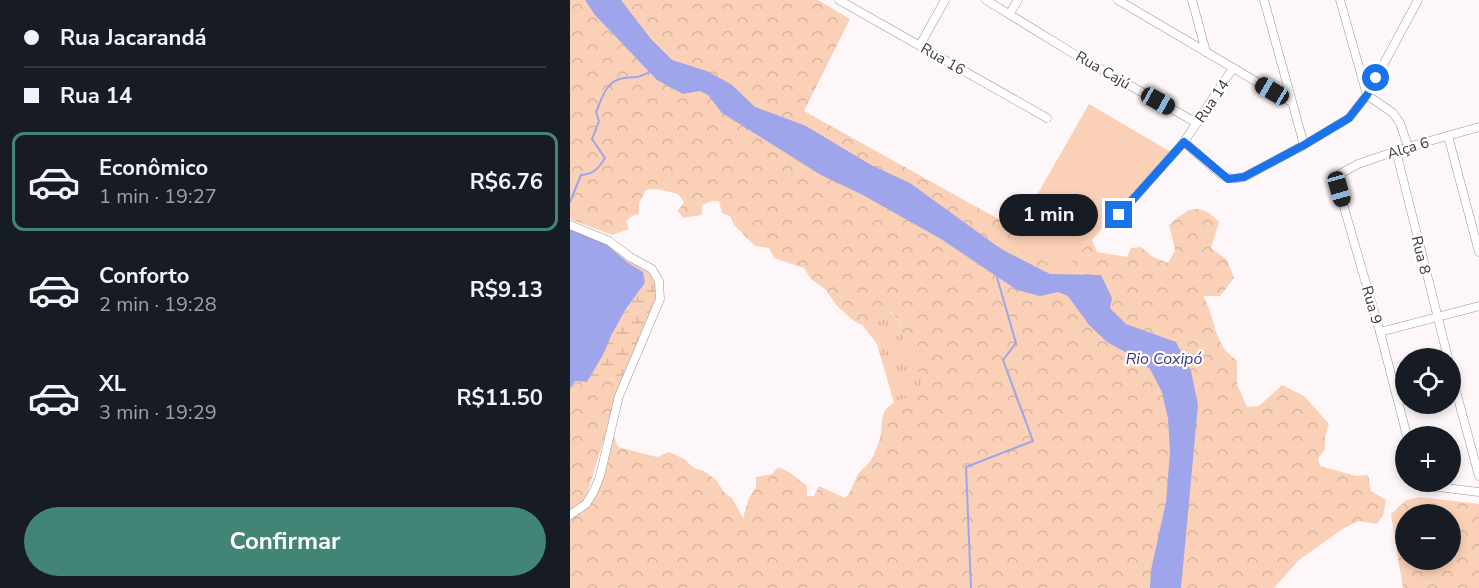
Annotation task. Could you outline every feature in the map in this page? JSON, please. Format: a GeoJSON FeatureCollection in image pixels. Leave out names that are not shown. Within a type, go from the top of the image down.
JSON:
{"type":"FeatureCollection","features":[{"type":"Feature","properties":{"kind":"street","name":"Rua 16"},"geometry":{"type":"LineString","coordinates":[[839,0],[1047,118]]}},
{"type":"Feature","properties":{"kind":"street"},"geometry":{"type":"LineString","coordinates":[[920,45],[945,0]]}},
{"type":"Feature","properties":{"kind":"street","name":"Rua Cajú"},"geometry":{"type":"LineString","coordinates":[[986,0],[1078,57],[1197,123]]}},
{"type":"Feature","properties":{"kind":"street"},"geometry":{"type":"LineString","coordinates":[[1010,13],[1018,0]]}},
{"type":"Feature","properties":{"kind":"street"},"geometry":{"type":"LineString","coordinates":[[1120,0],[1291,102]]}},
{"type":"Feature","properties":{"kind":"street"},"geometry":{"type":"LineString","coordinates":[[1191,0],[1206,52]]}},
{"type":"Feature","properties":{"kind":"street"},"geometry":{"type":"LineString","coordinates":[[1264,0],[1304,145]]}},
{"type":"Feature","properties":{"kind":"street"},"geometry":{"type":"LineString","coordinates":[[1340,0],[1367,95],[1393,113],[1400,123],[1408,147]]}},
{"type":"Feature","properties":{"kind":"street"},"geometry":{"type":"LineString","coordinates":[[1409,0],[1412,10]]}},
{"type":"Feature","properties":{"kind":"street"},"geometry":{"type":"LineString","coordinates":[[1184,142],[1228,179],[1244,177],[1349,118],[1367,95],[1418,0]]}},
{"type":"Feature","properties":{"kind":"street","name":"Rua 14"},"geometry":{"type":"LineString","coordinates":[[1119,215],[1184,142],[1233,68]]}},
{"type":"Feature","properties":{"kind":"street","name":"Alça 6"},"geometry":{"type":"LineString","coordinates":[[1340,174],[1352,166],[1408,147],[1479,128]]}},
{"type":"Feature","properties":{"kind":"street"},"geometry":{"type":"LineString","coordinates":[[1448,136],[1479,252]]}},
{"type":"Feature","properties":{"kind":"street","name":"Rua 8"},"geometry":{"type":"LineString","coordinates":[[1396,151],[1445,348]]}},
{"type":"Feature","properties":{"kind":"street","name":"Rua 9"},"geometry":{"type":"LineString","coordinates":[[1340,174],[1339,189],[1404,426]]}},
{"type":"Feature","properties":{"kind":"street"},"geometry":{"type":"LineString","coordinates":[[570,225],[609,241],[630,257],[652,269],[659,281],[660,299],[620,396],[600,476],[594,491],[586,504],[570,515]]}},
{"type":"Feature","properties":{"kind":"street"},"geometry":{"type":"LineString","coordinates":[[1380,332],[1479,306]]}},
{"type":"Feature","properties":{"kind":"street"},"geometry":{"type":"LineString","coordinates":[[1461,410],[1479,476]]}},
{"type":"Feature","properties":{"kind":"street"},"geometry":{"type":"LineString","coordinates":[[1461,490],[1479,492]]}},
{"type":"Feature","properties":{"kind":"green space"},"geometry":{"type":"Polygon","coordinates":[[[570,0],[818,0],[850,19],[804,111],[1002,221],[1089,233],[1097,252],[1127,257],[1131,248],[1141,247],[1153,257],[1168,263],[1175,250],[1169,225],[1182,214],[1194,209],[1212,215],[1219,222],[1211,248],[1227,260],[1234,278],[1220,296],[1203,296],[1220,341],[1226,351],[1237,361],[1237,384],[1247,407],[1259,406],[1282,385],[1304,396],[1329,424],[1325,437],[1325,450],[1318,458],[1320,466],[1356,476],[1368,475],[1371,491],[1386,500],[1383,516],[1377,524],[1359,521],[1344,528],[1299,560],[1274,588],[570,588],[570,519],[588,504],[600,484],[614,436],[618,447],[657,457],[669,452],[684,459],[694,468],[704,471],[716,480],[724,492],[732,498],[743,518],[749,498],[756,487],[756,477],[772,474],[778,467],[789,472],[807,486],[807,496],[814,496],[819,486],[845,498],[851,491],[857,475],[874,454],[887,408],[895,402],[924,390],[913,354],[904,345],[901,323],[891,312],[881,312],[874,320],[862,325],[854,321],[837,306],[826,290],[810,278],[804,268],[774,258],[769,248],[755,246],[734,225],[730,216],[722,213],[719,201],[702,205],[702,215],[683,218],[678,211],[684,202],[678,194],[658,189],[646,190],[639,203],[639,214],[626,221],[629,229],[612,235],[570,219],[570,0]]]}},
{"type":"Feature","properties":{"kind":"green space"},"geometry":{"type":"Polygon","coordinates":[[[1089,104],[1171,152],[1064,271],[1009,244],[1089,104]]]}},
{"type":"Feature","properties":{"kind":"green space"},"geometry":{"type":"Polygon","coordinates":[[[598,237],[652,271],[659,293],[619,389],[615,380],[590,377],[621,318],[645,283],[642,272],[598,237]]]}},
{"type":"Feature","properties":{"kind":"green space"},"geometry":{"type":"Polygon","coordinates":[[[881,312],[890,312],[901,323],[904,345],[913,353],[925,390],[916,396],[894,403],[877,344],[862,325],[874,320],[881,312]]]}},
{"type":"Feature","properties":{"kind":"green space"},"geometry":{"type":"Polygon","coordinates":[[[590,377],[615,380],[619,389],[586,498],[578,508],[570,512],[570,389],[575,381],[587,382],[590,377]]]}},
{"type":"Feature","properties":{"kind":"green space"},"geometry":{"type":"Polygon","coordinates":[[[1420,497],[1479,504],[1479,588],[1403,588],[1400,570],[1461,570],[1461,504],[1402,504],[1406,500],[1420,497]]]}},
{"type":"Feature","properties":{"kind":"green space"},"geometry":{"type":"Polygon","coordinates":[[[1395,510],[1395,539],[1391,514],[1395,510]]]}},
{"type":"Feature","properties":{"kind":"water","name":"Rio Coxipó"},"geometry":{"type":"Polygon","coordinates":[[[585,0],[621,0],[651,39],[672,60],[707,71],[732,85],[755,107],[806,126],[871,165],[910,183],[1001,249],[1050,274],[1101,275],[1112,298],[1110,308],[1126,324],[1176,342],[1191,371],[1198,405],[1181,588],[1150,588],[1151,570],[1166,502],[1170,451],[1168,419],[1162,392],[1150,369],[1136,358],[1107,342],[1089,325],[1068,296],[1058,292],[1040,296],[1017,290],[941,239],[861,194],[821,175],[722,113],[708,95],[700,91],[683,94],[657,80],[595,15],[585,0]]]}},
{"type":"Feature","properties":{"kind":"water"},"geometry":{"type":"Polygon","coordinates":[[[570,226],[598,237],[627,262],[643,272],[645,283],[626,309],[587,382],[575,381],[570,389],[570,226]]]}},
{"type":"Feature","properties":{"kind":"waterway"},"geometry":{"type":"LineString","coordinates":[[570,202],[581,175],[595,170],[605,158],[592,139],[599,121],[596,112],[606,89],[617,80],[649,72]]}},
{"type":"Feature","properties":{"kind":"waterway"},"geometry":{"type":"LineString","coordinates":[[971,588],[966,467],[1033,441],[1003,360],[1016,343],[996,274]]}},
{"type":"Feature","properties":{"kind":"route"},"geometry":{"type":"LineString","coordinates":[[1119,215],[1184,142],[1228,179],[1244,177],[1349,118],[1367,95],[1376,78]]}}]}
